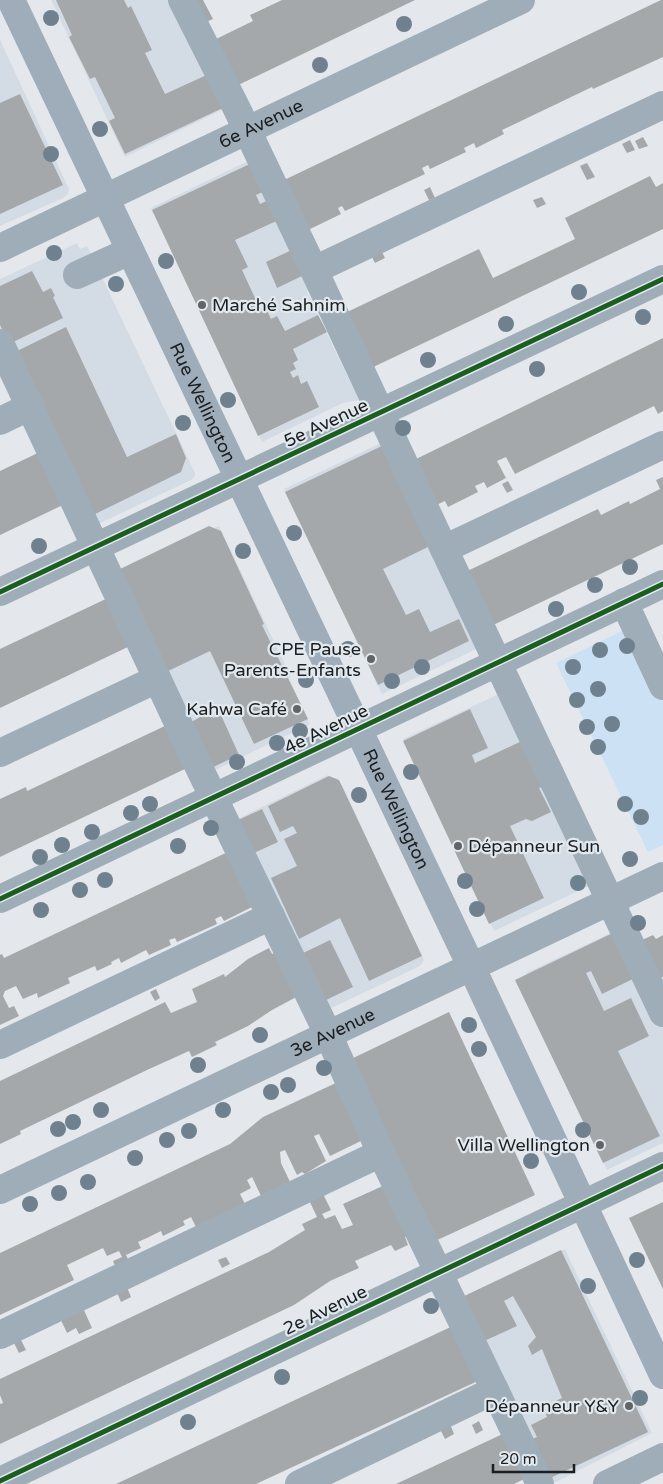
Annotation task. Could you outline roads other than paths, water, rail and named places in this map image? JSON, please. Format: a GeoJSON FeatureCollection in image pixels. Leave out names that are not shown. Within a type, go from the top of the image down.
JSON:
{"type":"FeatureCollection","features":[{"type":"Feature","properties":{"kind":"main road","name":"Rue Wellington"},"geometry":{"type":"LineString","coordinates":[[11,0],[471,966],[663,1375]]}},
{"type":"Feature","properties":{"kind":"street"},"geometry":{"type":"LineString","coordinates":[[182,0],[314,270],[663,1013]]}},
{"type":"Feature","properties":{"kind":"street","name":"6e Avenue"},"geometry":{"type":"LineString","coordinates":[[0,248],[521,0]]}},
{"type":"Feature","properties":{"kind":"street"},"geometry":{"type":"LineString","coordinates":[[314,270],[663,105]]}},
{"type":"Feature","properties":{"kind":"street"},"geometry":{"type":"LineString","coordinates":[[77,275],[130,251]]}},
{"type":"Feature","properties":{"kind":"street","name":"5e Avenue"},"geometry":{"type":"LineString","coordinates":[[0,592],[663,279]]}},
{"type":"Feature","properties":{"kind":"street"},"geometry":{"type":"LineString","coordinates":[[0,343],[97,546],[157,679],[328,1034],[381,1153],[540,1484]]}},
{"type":"Feature","properties":{"kind":"street"},"geometry":{"type":"LineString","coordinates":[[0,421],[31,406]]}},
{"type":"Feature","properties":{"kind":"street"},"geometry":{"type":"LineString","coordinates":[[444,549],[663,445]]}},
{"type":"Feature","properties":{"kind":"street","name":"4e Avenue"},"geometry":{"type":"LineString","coordinates":[[0,899],[663,584]]}},
{"type":"Feature","properties":{"kind":"street"},"geometry":{"type":"LineString","coordinates":[[624,602],[663,686]]}},
{"type":"Feature","properties":{"kind":"street"},"geometry":{"type":"LineString","coordinates":[[0,754],[157,679]]}},
{"type":"Feature","properties":{"kind":"street","name":"3e Avenue"},"geometry":{"type":"LineString","coordinates":[[0,1190],[663,876]]}},
{"type":"Feature","properties":{"kind":"street"},"geometry":{"type":"LineString","coordinates":[[0,1045],[271,916]]}},
{"type":"Feature","properties":{"kind":"street"},"geometry":{"type":"LineString","coordinates":[[0,1335],[381,1153]]}},
{"type":"Feature","properties":{"kind":"street","name":"2e Avenue"},"geometry":{"type":"LineString","coordinates":[[0,1481],[663,1166]]}},
{"type":"Feature","properties":{"kind":"street"},"geometry":{"type":"LineString","coordinates":[[299,1484],[495,1390]]}},
{"type":"Feature","properties":{"kind":"street"},"geometry":{"type":"LineString","coordinates":[[607,1484],[663,1456]]}},
{"type":"Feature","properties":{"kind":"place","name":"Marché Sahnim"},"geometry":{"type":"Point","coordinates":[202,305]}},
{"type":"Feature","properties":{"kind":"place","name":"CPE Pause Parents-Enfants"},"geometry":{"type":"Point","coordinates":[371,659]}},
{"type":"Feature","properties":{"kind":"place","name":"Kahwa Café"},"geometry":{"type":"Point","coordinates":[297,709]}},
{"type":"Feature","properties":{"kind":"place","name":"Dépanneur Sun"},"geometry":{"type":"Point","coordinates":[458,846]}},
{"type":"Feature","properties":{"kind":"place","name":"Villa Wellington"},"geometry":{"type":"Point","coordinates":[600,1145]}},
{"type":"Feature","properties":{"kind":"place","name":"Dépanneur Y&Y"},"geometry":{"type":"Point","coordinates":[629,1406]}}]}
